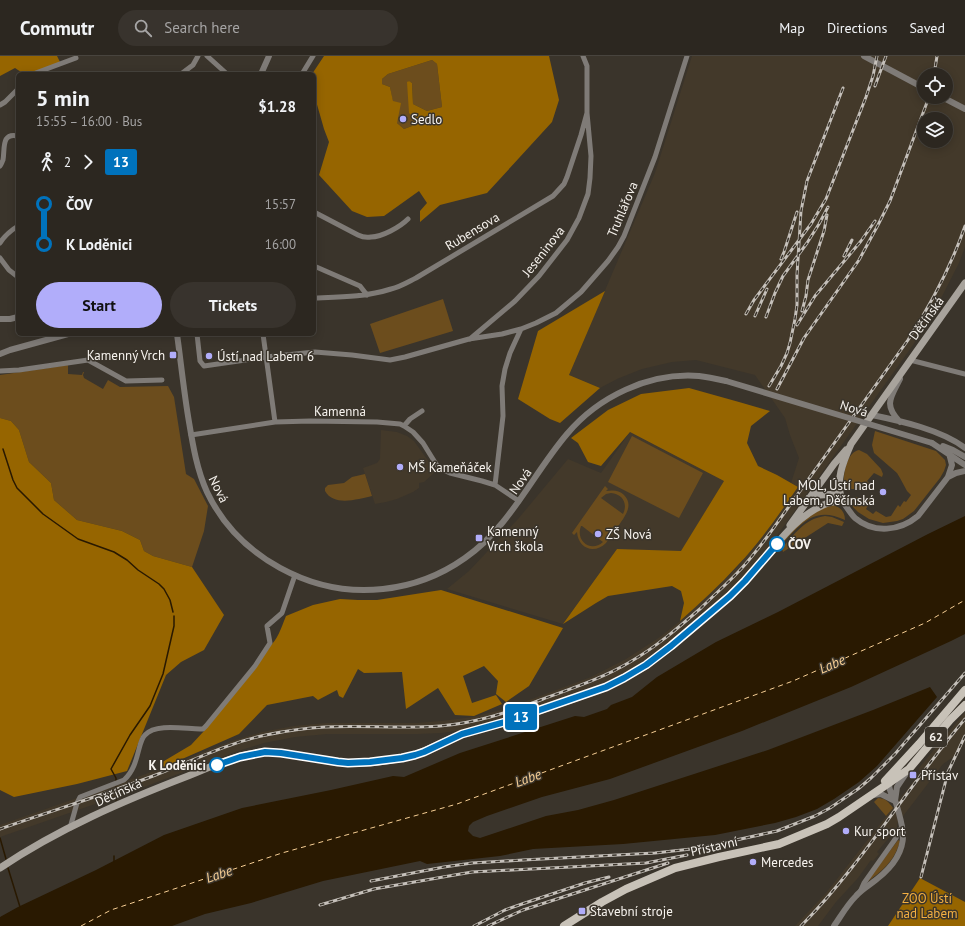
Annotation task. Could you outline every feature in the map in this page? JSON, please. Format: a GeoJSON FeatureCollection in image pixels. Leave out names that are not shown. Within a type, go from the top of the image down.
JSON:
{"type":"FeatureCollection","features":[{"type":"Feature","properties":{"kind":"main road","name":"Děčínská"},"geometry":{"type":"LineString","coordinates":[[0,868],[35,847],[111,807],[148,791],[240,757],[265,752],[355,763],[402,758],[424,752],[462,734],[505,722],[606,687],[646,665],[684,635],[745,581],[796,523],[812,511],[841,497],[840,474],[842,464],[851,444],[965,283]]}},
{"type":"Feature","properties":{"kind":"main road"},"geometry":{"type":"LineString","coordinates":[[781,539],[834,464],[851,444]]}},
{"type":"Feature","properties":{"kind":"main road"},"geometry":{"type":"LineString","coordinates":[[809,498],[820,495],[841,497]]}},
{"type":"Feature","properties":{"kind":"main road","name":"Přístavní"},"geometry":{"type":"LineString","coordinates":[[871,795],[893,773],[965,690]]}},
{"type":"Feature","properties":{"kind":"main road","name":"Přístavní"},"geometry":{"type":"LineString","coordinates":[[564,926],[626,889],[675,868],[779,844],[827,824],[854,808],[909,769],[950,720],[965,705]]}},
{"type":"Feature","properties":{"kind":"street"},"geometry":{"type":"LineString","coordinates":[[184,72],[193,65],[198,56]]}},
{"type":"Feature","properties":{"kind":"street"},"geometry":{"type":"LineString","coordinates":[[207,56],[225,72]]}},
{"type":"Feature","properties":{"kind":"street"},"geometry":{"type":"LineString","coordinates":[[262,72],[269,56]]}},
{"type":"Feature","properties":{"kind":"street"},"geometry":{"type":"LineString","coordinates":[[303,72],[313,56]]}},
{"type":"Feature","properties":{"kind":"street","name":"Jeseninova"},"geometry":{"type":"LineString","coordinates":[[469,339],[515,301],[539,276],[567,240],[579,218],[588,194],[591,156],[587,114],[586,66],[582,56]]}},
{"type":"Feature","properties":{"kind":"street","name":"Truhlářova"},"geometry":{"type":"LineString","coordinates":[[197,336],[200,361],[204,366],[315,352],[390,360],[405,358],[469,339],[502,334],[536,323],[556,313],[586,287],[608,261],[624,236],[656,157],[687,56]]}},
{"type":"Feature","properties":{"kind":"street"},"geometry":{"type":"LineString","coordinates":[[864,56],[917,84]]}},
{"type":"Feature","properties":{"kind":"street"},"geometry":{"type":"LineString","coordinates":[[38,72],[76,58]]}},
{"type":"Feature","properties":{"kind":"street"},"geometry":{"type":"LineString","coordinates":[[0,105],[16,91]]}},
{"type":"Feature","properties":{"kind":"street"},"geometry":{"type":"LineString","coordinates":[[953,103],[965,109]]}},
{"type":"Feature","properties":{"kind":"street","name":"Rubensova"},"geometry":{"type":"LineString","coordinates":[[316,298],[367,295],[392,289],[416,278],[553,196],[564,184],[567,177],[582,136],[587,114]]}},
{"type":"Feature","properties":{"kind":"street"},"geometry":{"type":"LineString","coordinates":[[0,166],[3,161],[5,141],[9,136],[16,135]]}},
{"type":"Feature","properties":{"kind":"street"},"geometry":{"type":"LineString","coordinates":[[316,213],[363,237],[379,236],[403,225],[408,219]]}},
{"type":"Feature","properties":{"kind":"street"},"geometry":{"type":"LineString","coordinates":[[0,243],[11,230],[16,227]]}},
{"type":"Feature","properties":{"kind":"street"},"geometry":{"type":"LineString","coordinates":[[0,258],[9,270],[16,275]]}},
{"type":"Feature","properties":{"kind":"street"},"geometry":{"type":"LineString","coordinates":[[316,267],[360,286],[367,295]]}},
{"type":"Feature","properties":{"kind":"street"},"geometry":{"type":"LineString","coordinates":[[0,320],[16,318]]}},
{"type":"Feature","properties":{"kind":"street","name":"Nová"},"geometry":{"type":"LineString","coordinates":[[495,485],[503,416],[502,386],[505,369],[521,328]]}},
{"type":"Feature","properties":{"kind":"street"},"geometry":{"type":"LineString","coordinates":[[0,354],[61,336]]}},
{"type":"Feature","properties":{"kind":"street","name":"Nová"},"geometry":{"type":"LineString","coordinates":[[177,336],[191,436],[197,463],[206,490],[224,521],[240,538],[262,557],[280,568],[310,581],[336,588],[358,590],[383,589],[417,582],[455,565],[474,552],[496,531],[567,434],[582,419],[599,404],[617,394],[635,386],[668,377],[699,376],[726,381],[932,443],[953,450],[965,457]]}},
{"type":"Feature","properties":{"kind":"street"},"geometry":{"type":"LineString","coordinates":[[191,436],[275,422],[263,336]]}},
{"type":"Feature","properties":{"kind":"street"},"geometry":{"type":"LineString","coordinates":[[0,371],[19,370],[88,360],[126,381],[162,380]]}},
{"type":"Feature","properties":{"kind":"street"},"geometry":{"type":"LineString","coordinates":[[908,363],[965,374]]}},
{"type":"Feature","properties":{"kind":"street","name":"Děčínská"},"geometry":{"type":"LineString","coordinates":[[900,422],[890,410],[890,400],[908,363]]}},
{"type":"Feature","properties":{"kind":"street"},"geometry":{"type":"LineString","coordinates":[[422,411],[410,419],[404,426],[413,432],[423,443],[440,469],[495,485],[519,501]]}},
{"type":"Feature","properties":{"kind":"street"},"geometry":{"type":"LineString","coordinates":[[872,415],[934,432],[956,441],[965,448]]}},
{"type":"Feature","properties":{"kind":"street","name":"Kamenná"},"geometry":{"type":"LineString","coordinates":[[275,422],[377,422],[400,424],[404,426]]}},
{"type":"Feature","properties":{"kind":"street","name":"Nová"},"geometry":{"type":"LineString","coordinates":[[932,443],[965,464]]}},
{"type":"Feature","properties":{"kind":"street"},"geometry":{"type":"LineString","coordinates":[[841,497],[855,517],[867,525],[886,529],[907,524],[918,516],[948,476],[952,465],[949,453]]}},
{"type":"Feature","properties":{"kind":"street"},"geometry":{"type":"LineString","coordinates":[[948,476],[965,471]]}},
{"type":"Feature","properties":{"kind":"street"},"geometry":{"type":"LineString","coordinates":[[70,828],[80,797],[124,780],[129,775],[144,735],[154,729],[203,729],[206,726],[255,666],[270,643],[267,626],[282,613],[294,575]]}},
{"type":"Feature","properties":{"kind":"street","name":"Přístavní"},"geometry":{"type":"LineString","coordinates":[[954,703],[965,693]]}},
{"type":"Feature","properties":{"kind":"street","name":"Přístavní"},"geometry":{"type":"LineString","coordinates":[[950,720],[965,702]]}},
{"type":"Feature","properties":{"kind":"street"},"geometry":{"type":"LineString","coordinates":[[895,801],[897,787],[909,769]]}},
{"type":"Feature","properties":{"kind":"street"},"geometry":{"type":"LineString","coordinates":[[834,926],[854,897],[886,872],[900,852],[903,835],[902,826],[889,783],[893,773]]}},
{"type":"Feature","properties":{"kind":"street"},"geometry":{"type":"LineString","coordinates":[[871,795],[881,794],[895,801]]}},
{"type":"Feature","properties":{"kind":"street"},"geometry":{"type":"LineString","coordinates":[[859,892],[896,838],[902,826]]}},
{"type":"Feature","properties":{"kind":"shaded area"},"geometry":{"type":"Polygon","coordinates":[[[692,56],[965,56],[965,247],[959,263],[935,310],[913,345],[776,537],[747,573],[688,629],[650,658],[632,669],[596,687],[511,719],[476,728],[442,733],[327,734],[295,737],[264,743],[235,752],[147,786],[0,837],[0,825],[143,775],[232,741],[262,732],[294,726],[326,723],[417,723],[441,721],[473,717],[508,708],[591,677],[626,659],[660,637],[680,621],[739,565],[767,530],[798,487],[791,483],[799,458],[785,418],[755,375],[696,360],[672,362],[642,369],[600,388],[569,375],[655,173],[692,56]]]}},
{"type":"Feature","properties":{"kind":"shaded area"},"geometry":{"type":"Polygon","coordinates":[[[432,60],[437,64],[442,107],[427,111],[413,104],[412,83],[408,81],[414,118],[412,126],[404,129],[397,123],[390,87],[382,84],[382,79],[388,74],[432,60]]]}},
{"type":"Feature","properties":{"kind":"shaded area"},"geometry":{"type":"Polygon","coordinates":[[[443,299],[453,331],[380,353],[370,324],[443,299]]]}},
{"type":"Feature","properties":{"kind":"shaded area"},"geometry":{"type":"Polygon","coordinates":[[[68,365],[68,374],[82,375],[84,372],[84,378],[103,389],[108,380],[120,387],[168,386],[174,397],[186,474],[194,479],[208,506],[204,531],[192,567],[153,556],[144,551],[140,540],[122,531],[77,520],[54,500],[51,483],[29,462],[19,430],[11,421],[0,418],[0,375],[68,365]]]}},
{"type":"Feature","properties":{"kind":"shaded area","name":"MŠ Kameňáček"},"geometry":{"type":"Polygon","coordinates":[[[381,430],[397,432],[414,441],[429,462],[434,473],[424,482],[419,483],[419,488],[413,492],[397,499],[375,504],[363,468],[377,463],[380,459],[381,430]]]}},
{"type":"Feature","properties":{"kind":"shaded area"},"geometry":{"type":"Polygon","coordinates":[[[875,431],[936,451],[945,460],[946,465],[940,478],[914,511],[903,519],[897,521],[883,523],[869,519],[858,512],[849,500],[852,497],[873,496],[866,509],[873,514],[876,511],[886,517],[891,516],[898,505],[900,507],[911,495],[907,491],[897,473],[874,453],[872,445],[875,431]]]}},
{"type":"Feature","properties":{"kind":"shaded area","name":"ZŠ Nová"},"geometry":{"type":"Polygon","coordinates":[[[630,432],[724,481],[681,552],[617,549],[563,624],[447,589],[469,571],[518,519],[568,459],[601,473],[630,432]]]}},
{"type":"Feature","properties":{"kind":"shaded area"},"geometry":{"type":"Polygon","coordinates":[[[632,436],[703,473],[679,518],[608,482],[632,436]]]}},
{"type":"Feature","properties":{"kind":"shaded area"},"geometry":{"type":"Polygon","coordinates":[[[859,450],[867,454],[881,469],[883,474],[882,477],[874,473],[867,481],[871,485],[870,486],[874,488],[872,489],[850,489],[844,485],[844,475],[849,459],[851,455],[859,450]]]}},
{"type":"Feature","properties":{"kind":"shaded area"},"geometry":{"type":"Polygon","coordinates":[[[365,474],[372,496],[347,501],[334,499],[325,491],[325,488],[328,485],[344,483],[352,477],[365,474]]]}},
{"type":"Feature","properties":{"kind":"shaded area"},"geometry":{"type":"Polygon","coordinates":[[[605,486],[608,489],[606,491],[618,491],[627,499],[628,510],[626,514],[606,543],[601,547],[597,549],[587,548],[580,542],[577,532],[574,535],[572,533],[605,486]],[[611,493],[606,494],[601,498],[623,514],[625,503],[619,495],[611,493]],[[582,526],[580,536],[585,544],[594,546],[603,542],[582,526]]]}},
{"type":"Feature","properties":{"kind":"shaded area"},"geometry":{"type":"Polygon","coordinates":[[[832,505],[842,510],[845,520],[834,516],[816,516],[802,524],[781,545],[793,531],[810,515],[832,505]]]}},
{"type":"Feature","properties":{"kind":"shaded area"},"geometry":{"type":"Polygon","coordinates":[[[825,516],[844,522],[842,526],[828,523],[783,552],[782,548],[800,528],[811,520],[825,516]]]}},
{"type":"Feature","properties":{"kind":"shaded area"},"geometry":{"type":"Polygon","coordinates":[[[965,712],[965,741],[959,753],[943,764],[897,824],[897,828],[877,852],[879,854],[873,861],[871,860],[818,926],[795,926],[837,879],[920,773],[919,768],[965,712]]]}},
{"type":"Feature","properties":{"kind":"shaded area"},"geometry":{"type":"Polygon","coordinates":[[[878,798],[887,801],[893,808],[886,816],[874,802],[878,798]]]}},
{"type":"Feature","properties":{"kind":"shaded area"},"geometry":{"type":"Polygon","coordinates":[[[898,840],[900,841],[895,855],[883,870],[866,883],[898,840]]]}},
{"type":"Feature","properties":{"kind":"green space"},"geometry":{"type":"Polygon","coordinates":[[[0,56],[57,56],[61,64],[40,72],[21,72],[15,68],[0,76],[0,56]]]}},
{"type":"Feature","properties":{"kind":"green space"},"geometry":{"type":"Polygon","coordinates":[[[324,56],[549,56],[559,100],[552,122],[487,193],[440,205],[420,222],[420,211],[427,203],[419,191],[384,216],[367,217],[352,211],[319,175],[329,142],[316,101],[316,72],[313,72],[324,56]],[[432,60],[388,74],[382,79],[382,84],[390,87],[393,101],[401,103],[397,123],[404,129],[412,126],[414,118],[409,113],[407,82],[409,81],[412,83],[413,104],[427,111],[442,107],[437,64],[432,60]]]}},
{"type":"Feature","properties":{"kind":"green space"},"geometry":{"type":"Polygon","coordinates":[[[605,291],[569,375],[600,388],[560,423],[550,419],[518,399],[538,331],[605,291]]]}},
{"type":"Feature","properties":{"kind":"green space"},"geometry":{"type":"Polygon","coordinates":[[[689,388],[770,411],[751,426],[747,443],[758,466],[798,487],[770,527],[746,556],[717,587],[680,621],[684,603],[681,591],[672,586],[608,596],[563,624],[617,549],[681,551],[724,481],[630,432],[601,466],[588,462],[578,443],[571,438],[608,410],[641,394],[689,388]]]}},
{"type":"Feature","properties":{"kind":"green space"},"geometry":{"type":"Polygon","coordinates":[[[0,418],[11,421],[19,430],[29,462],[51,483],[54,500],[77,520],[122,531],[140,540],[144,551],[153,556],[192,567],[224,615],[204,650],[181,662],[166,675],[127,771],[77,784],[14,797],[0,790],[0,418]]]}},
{"type":"Feature","properties":{"kind":"green space"},"geometry":{"type":"Polygon","coordinates":[[[441,590],[563,628],[529,686],[506,702],[496,694],[498,681],[484,666],[463,676],[472,703],[496,695],[502,704],[474,716],[455,715],[438,688],[406,709],[402,672],[364,673],[358,669],[343,698],[339,696],[337,690],[318,700],[313,696],[267,705],[239,734],[164,767],[159,764],[191,745],[204,731],[279,634],[286,616],[313,605],[340,599],[377,600],[441,590]]]}},
{"type":"Feature","properties":{"kind":"green space","name":"ZOO Ústí nad Labem"},"geometry":{"type":"Polygon","coordinates":[[[920,878],[965,902],[965,926],[888,926],[920,878]]]}},
{"type":"Feature","properties":{"kind":"water","name":"Labe"},"geometry":{"type":"Polygon","coordinates":[[[965,516],[965,634],[851,687],[742,731],[610,779],[542,797],[487,816],[473,822],[469,826],[468,831],[473,836],[480,838],[546,816],[578,810],[614,800],[768,750],[930,687],[937,697],[877,766],[859,782],[817,809],[775,823],[715,835],[623,844],[533,849],[500,856],[427,864],[420,861],[323,881],[251,903],[205,914],[172,926],[0,926],[0,917],[18,907],[96,870],[164,835],[242,808],[393,776],[404,777],[460,753],[575,716],[584,717],[607,709],[611,705],[632,697],[657,677],[716,642],[778,612],[965,516]]]}},
{"type":"Feature","properties":{"kind":"waterway"},"geometry":{"type":"LineString","coordinates":[[3,449],[17,488],[43,514],[78,539],[114,552],[159,584],[164,589],[170,600],[173,612]]}},
{"type":"Feature","properties":{"kind":"waterway"},"geometry":{"type":"LineString","coordinates":[[116,781],[111,769],[130,735],[150,706],[163,674],[174,626],[174,616]]}},
{"type":"Feature","properties":{"kind":"waterway"},"geometry":{"type":"LineString","coordinates":[[116,787],[116,800]]}},
{"type":"Feature","properties":{"kind":"waterway"},"geometry":{"type":"LineString","coordinates":[[0,838],[6,859]]}},
{"type":"Feature","properties":{"kind":"waterway"},"geometry":{"type":"LineString","coordinates":[[114,856],[114,862]]}},
{"type":"Feature","properties":{"kind":"waterway"},"geometry":{"type":"LineString","coordinates":[[8,868],[20,907]]}},
{"type":"Feature","properties":{"kind":"ferry route"},"geometry":{"type":"LineString","coordinates":[[81,926],[111,910],[282,853],[457,804],[793,681],[925,623],[965,600]]}},
{"type":"Feature","properties":{"kind":"railway"},"geometry":{"type":"LineString","coordinates":[[746,314],[754,300],[811,224],[826,199],[866,97],[873,76],[877,56]]}},
{"type":"Feature","properties":{"kind":"railway"},"geometry":{"type":"LineString","coordinates":[[875,86],[886,56]]}},
{"type":"Feature","properties":{"kind":"railway"},"geometry":{"type":"LineString","coordinates":[[935,68],[937,56]]}},
{"type":"Feature","properties":{"kind":"railway"},"geometry":{"type":"LineString","coordinates":[[769,386],[787,353],[795,319],[797,305],[797,275],[801,211],[807,181],[843,88]]}},
{"type":"Feature","properties":{"kind":"railway"},"geometry":{"type":"LineString","coordinates":[[777,389],[804,338],[859,260],[878,225],[890,201],[926,104]]}},
{"type":"Feature","properties":{"kind":"railway"},"geometry":{"type":"LineString","coordinates":[[766,317],[783,276],[807,243],[828,207]]}},
{"type":"Feature","properties":{"kind":"railway"},"geometry":{"type":"LineString","coordinates":[[781,259],[797,212]]}},
{"type":"Feature","properties":{"kind":"railway"},"geometry":{"type":"LineString","coordinates":[[802,311],[808,280],[824,231],[827,215]]}},
{"type":"Feature","properties":{"kind":"railway"},"geometry":{"type":"LineString","coordinates":[[797,325],[815,296],[861,241],[875,221]]}},
{"type":"Feature","properties":{"kind":"railway"},"geometry":{"type":"LineString","coordinates":[[0,829],[134,783],[251,738],[318,727],[426,727],[454,725],[480,720],[577,687],[620,668],[640,656],[667,637],[701,608],[741,569],[767,538],[908,340],[940,285],[965,226]]}},
{"type":"Feature","properties":{"kind":"railway"},"geometry":{"type":"LineString","coordinates":[[844,256],[852,240]]}},
{"type":"Feature","properties":{"kind":"railway"},"geometry":{"type":"LineString","coordinates":[[755,316],[767,289]]}},
{"type":"Feature","properties":{"kind":"railway"},"geometry":{"type":"LineString","coordinates":[[371,881],[472,863],[655,853],[700,848],[777,831],[815,816],[830,808],[858,789],[895,754],[965,673]]}},
{"type":"Feature","properties":{"kind":"railway"},"geometry":{"type":"LineString","coordinates":[[801,926],[824,902],[845,876],[965,719]]}},
{"type":"Feature","properties":{"kind":"railway"},"geometry":{"type":"LineString","coordinates":[[921,877],[948,772],[965,736]]}},
{"type":"Feature","properties":{"kind":"railway"},"geometry":{"type":"LineString","coordinates":[[320,905],[374,889],[472,872],[646,863],[687,855]]}},
{"type":"Feature","properties":{"kind":"railway"},"geometry":{"type":"LineString","coordinates":[[488,926],[523,910],[668,863]]}},
{"type":"Feature","properties":{"kind":"railway"},"geometry":{"type":"LineString","coordinates":[[474,926],[505,910],[585,883],[609,877]]}},
{"type":"Feature","properties":{"kind":"bus line","name":"13"},"geometry":{"type":"LineString","coordinates":[[217,765],[250,754],[265,752],[348,763],[402,758],[424,752],[462,734],[505,722],[606,687],[646,665],[671,646],[730,596],[761,564],[777,544]]}},
{"type":"Feature","properties":{"kind":"place","name":"Sedlo"},"geometry":{"type":"Point","coordinates":[403,119]}},
{"type":"Feature","properties":{"kind":"place","name":"Kamenný Vrch"},"geometry":{"type":"Point","coordinates":[173,355]}},
{"type":"Feature","properties":{"kind":"place","name":"Ústí nad Labem 6"},"geometry":{"type":"Point","coordinates":[209,356]}},
{"type":"Feature","properties":{"kind":"place","name":"MŠ Kameňáček"},"geometry":{"type":"Point","coordinates":[400,467]}},
{"type":"Feature","properties":{"kind":"place","name":"MOL, Ústí nad Labem, Děčínská"},"geometry":{"type":"Point","coordinates":[883,492]}},
{"type":"Feature","properties":{"kind":"place","name":"ZŠ Nová"},"geometry":{"type":"Point","coordinates":[598,534]}},
{"type":"Feature","properties":{"kind":"place","name":"Kamenný Vrch škola"},"geometry":{"type":"Point","coordinates":[479,538]}},
{"type":"Feature","properties":{"kind":"place","name":"ČOV"},"geometry":{"type":"Point","coordinates":[777,544]}},
{"type":"Feature","properties":{"kind":"place","name":"K Loděnici"},"geometry":{"type":"Point","coordinates":[217,765]}},
{"type":"Feature","properties":{"kind":"place","name":"Přístav"},"geometry":{"type":"Point","coordinates":[913,775]}},
{"type":"Feature","properties":{"kind":"place","name":"Kur sport"},"geometry":{"type":"Point","coordinates":[846,831]}},
{"type":"Feature","properties":{"kind":"place","name":"Mercedes"},"geometry":{"type":"Point","coordinates":[753,862]}},
{"type":"Feature","properties":{"kind":"place","name":"Stavební stroje"},"geometry":{"type":"Point","coordinates":[582,911]}}]}
